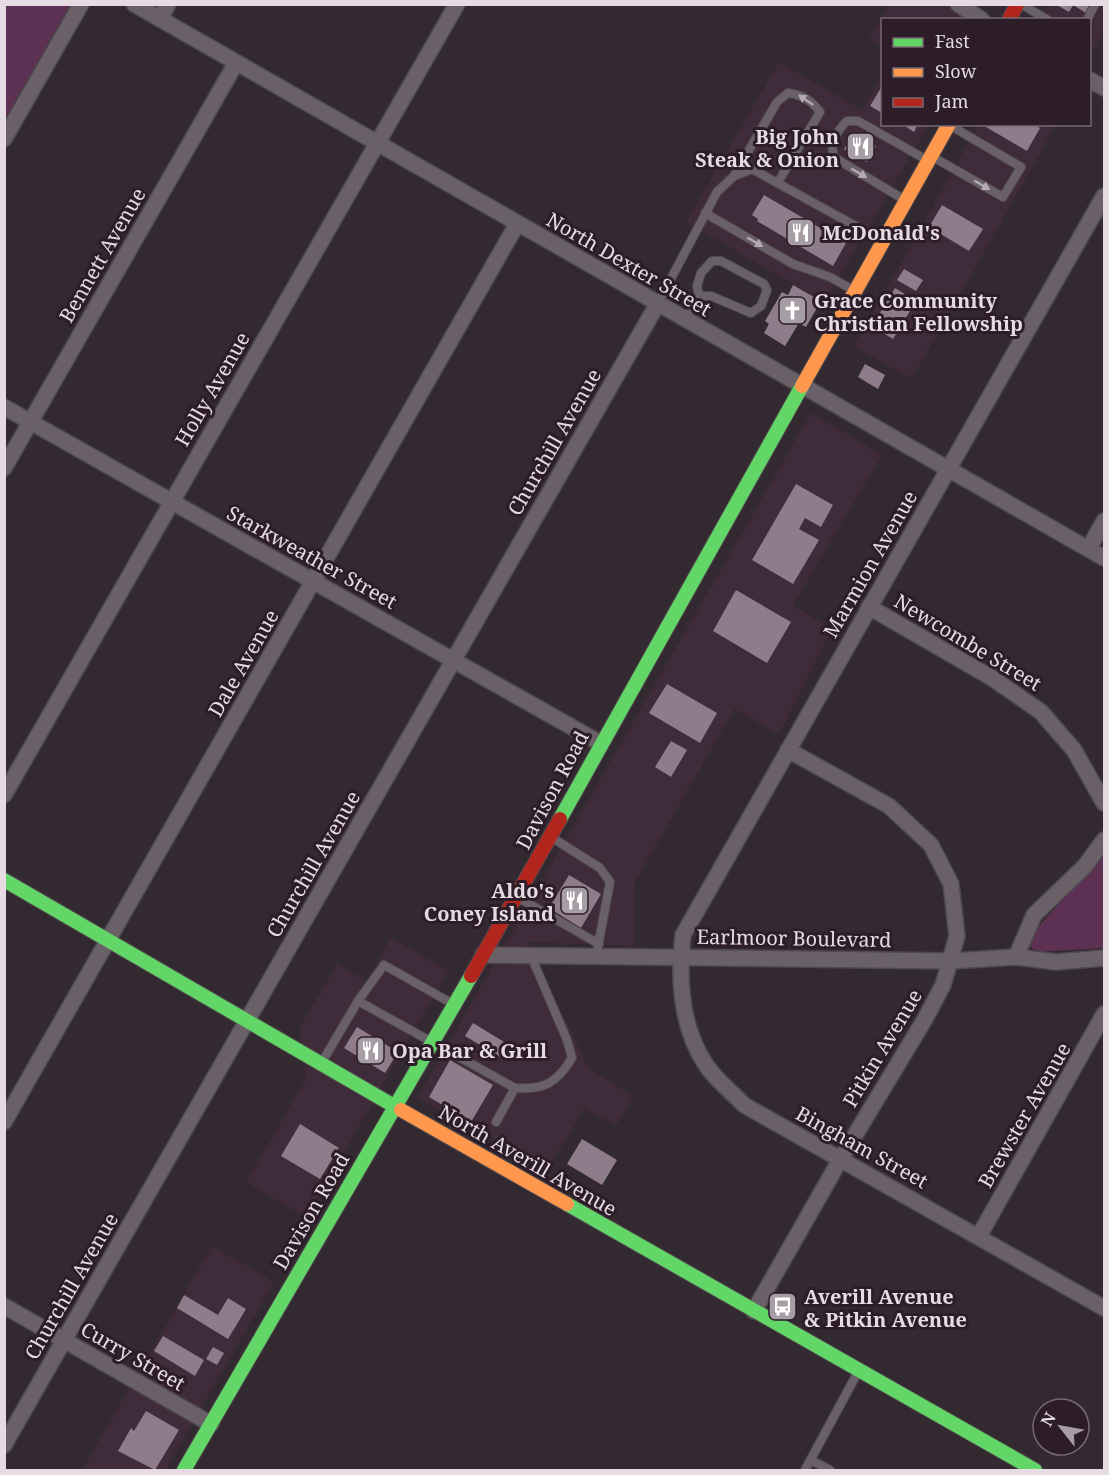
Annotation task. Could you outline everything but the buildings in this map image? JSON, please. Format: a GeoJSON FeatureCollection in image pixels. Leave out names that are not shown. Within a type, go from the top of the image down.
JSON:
{"type":"FeatureCollection","features":[{"type":"Feature","properties":{"kind":"main road"},"geometry":{"type":"LineString","coordinates":[[1010,18],[1019,4]]}},
{"type":"Feature","properties":{"kind":"main road","name":"Davison Road"},"geometry":{"type":"LineString","coordinates":[[184,1470],[483,956],[600,742],[948,126]]}},
{"type":"Feature","properties":{"kind":"main road","name":"North Averill Avenue"},"geometry":{"type":"LineString","coordinates":[[4,880],[394,1106],[1035,1470]]}},
{"type":"Feature","properties":{"kind":"street"},"geometry":{"type":"LineString","coordinates":[[4,139],[81,4]]}},
{"type":"Feature","properties":{"kind":"street","name":"North Dexter Street"},"geometry":{"type":"LineString","coordinates":[[134,4],[1104,558]]}},
{"type":"Feature","properties":{"kind":"street"},"geometry":{"type":"LineString","coordinates":[[160,19],[168,4]]}},
{"type":"Feature","properties":{"kind":"street","name":"Holly Avenue"},"geometry":{"type":"LineString","coordinates":[[4,795],[458,4]]}},
{"type":"Feature","properties":{"kind":"street"},"geometry":{"type":"LineString","coordinates":[[958,4],[979,18]]}},
{"type":"Feature","properties":{"kind":"street","name":"Bennett Avenue"},"geometry":{"type":"LineString","coordinates":[[4,468],[236,63]]}},
{"type":"Feature","properties":{"kind":"street","name":"Marmion Avenue"},"geometry":{"type":"LineString","coordinates":[[681,957],[683,935],[1104,195]]}},
{"type":"Feature","properties":{"kind":"street","name":"Dale Avenue"},"geometry":{"type":"LineString","coordinates":[[4,1122],[517,224]]}},
{"type":"Feature","properties":{"kind":"street","name":"Churchill Avenue"},"geometry":{"type":"LineString","coordinates":[[4,1445],[658,303]]}},
{"type":"Feature","properties":{"kind":"street","name":"Starkweather Street"},"geometry":{"type":"LineString","coordinates":[[4,407],[600,742]]}},
{"type":"Feature","properties":{"kind":"street"},"geometry":{"type":"LineString","coordinates":[[1089,548],[1104,521]]}},
{"type":"Feature","properties":{"kind":"street","name":"Newcombe Street"},"geometry":{"type":"LineString","coordinates":[[869,607],[992,678],[1041,712],[1074,750],[1104,803]]}},
{"type":"Feature","properties":{"kind":"street","name":"Pitkin Avenue"},"geometry":{"type":"LineString","coordinates":[[754,1311],[840,1160],[925,1019],[943,985],[957,936],[951,884],[931,845],[889,806],[788,750]]}},
{"type":"Feature","properties":{"kind":"street"},"geometry":{"type":"LineString","coordinates":[[1016,957],[1034,915],[1085,866],[1104,840]]}},
{"type":"Feature","properties":{"kind":"street","name":"Earlmoor Boulevard"},"geometry":{"type":"LineString","coordinates":[[483,956],[531,956],[598,950],[681,957],[951,961],[1016,957],[1056,962],[1104,958]]}},
{"type":"Feature","properties":{"kind":"street","name":"Bingham Street"},"geometry":{"type":"LineString","coordinates":[[681,957],[686,1021],[706,1065],[744,1105],[1104,1308]]}},
{"type":"Feature","properties":{"kind":"street","name":"Brewster Avenue"},"geometry":{"type":"LineString","coordinates":[[979,1236],[1104,1014]]}},
{"type":"Feature","properties":{"kind":"street","name":"Curry Street"},"geometry":{"type":"LineString","coordinates":[[4,1306],[211,1424]]}},
{"type":"Feature","properties":{"kind":"lane"},"geometry":{"type":"LineString","coordinates":[[1019,4],[1044,18]]}},
{"type":"Feature","properties":{"kind":"lane"},"geometry":{"type":"LineString","coordinates":[[1088,18],[1095,4]]}},
{"type":"Feature","properties":{"kind":"lane"},"geometry":{"type":"LineString","coordinates":[[658,303],[717,192],[734,176],[777,102],[788,93],[798,94],[811,100],[820,112],[778,182]]}},
{"type":"Feature","properties":{"kind":"lane"},"geometry":{"type":"LineString","coordinates":[[906,201],[835,158],[833,142],[838,129],[847,121],[858,121],[1003,197],[1021,168],[951,126]]}},
{"type":"Feature","properties":{"kind":"lane"},"geometry":{"type":"LineString","coordinates":[[734,176],[752,169],[883,241]]}},
{"type":"Feature","properties":{"kind":"lane"},"geometry":{"type":"LineString","coordinates":[[705,213],[793,264],[830,277],[855,291]]}},
{"type":"Feature","properties":{"kind":"lane"},"geometry":{"type":"LineString","coordinates":[[685,320],[699,296],[697,286],[701,273],[712,261],[721,261],[764,284],[767,290],[761,306],[751,314],[711,296],[699,296]]}},
{"type":"Feature","properties":{"kind":"lane"},"geometry":{"type":"LineString","coordinates":[[516,897],[598,950],[610,882],[600,868],[550,836]]}},
{"type":"Feature","properties":{"kind":"lane"},"geometry":{"type":"LineString","coordinates":[[358,1001],[515,1088],[534,1089],[560,1078],[572,1058],[567,1040],[531,956]]}},
{"type":"Feature","properties":{"kind":"lane"},"geometry":{"type":"LineString","coordinates":[[321,1063],[358,1001],[384,965],[454,1004]]}},
{"type":"Feature","properties":{"kind":"lane"},"geometry":{"type":"LineString","coordinates":[[496,1122],[515,1088]]}},
{"type":"Feature","properties":{"kind":"lane"},"geometry":{"type":"LineString","coordinates":[[805,1470],[859,1370]]}},
{"type":"Feature","properties":{"kind":"lane"},"geometry":{"type":"LineString","coordinates":[[811,1460],[830,1470]]}},
{"type":"Feature","properties":{"kind":"shaded area"},"geometry":{"type":"Polygon","coordinates":[[[4,5],[70,5],[5,119],[4,5]]]}},
{"type":"Feature","properties":{"kind":"shaded area"},"geometry":{"type":"Polygon","coordinates":[[[889,5],[945,5],[970,18],[881,18],[889,5]]]}},
{"type":"Feature","properties":{"kind":"shaded area"},"geometry":{"type":"Polygon","coordinates":[[[1047,5],[1104,5],[1104,31],[1091,54],[1091,18],[1039,18],[1047,5]]]}},
{"type":"Feature","properties":{"kind":"shaded area"},"geometry":{"type":"Polygon","coordinates":[[[881,19],[881,45],[869,39],[881,19]]]}},
{"type":"Feature","properties":{"kind":"shaded area"},"geometry":{"type":"Polygon","coordinates":[[[779,62],[862,110],[881,77],[881,126],[928,126],[824,302],[686,222],[779,62]]]}},
{"type":"Feature","properties":{"kind":"shaded area"},"geometry":{"type":"Polygon","coordinates":[[[978,126],[1055,126],[912,379],[854,346],[978,126]]]}},
{"type":"Feature","properties":{"kind":"shaded area"},"geometry":{"type":"Polygon","coordinates":[[[811,413],[882,455],[793,605],[832,629],[779,734],[734,709],[635,882],[634,946],[528,942],[589,1069],[634,1096],[616,1126],[584,1108],[549,1168],[417,1098],[811,413]]]}},
{"type":"Feature","properties":{"kind":"shaded area"},"geometry":{"type":"Polygon","coordinates":[[[1104,854],[1104,948],[1036,952],[1030,946],[1031,935],[1104,854]]]}},
{"type":"Feature","properties":{"kind":"shaded area"},"geometry":{"type":"Polygon","coordinates":[[[391,938],[449,971],[306,1217],[246,1182],[306,1079],[299,1029],[337,964],[366,981],[391,938]]]}},
{"type":"Feature","properties":{"kind":"shaded area"},"geometry":{"type":"Polygon","coordinates":[[[212,1246],[274,1282],[165,1470],[82,1470],[212,1246]]]}},
{"type":"Feature","properties":{"kind":"traffic: fast"},"geometry":{"type":"LineString","coordinates":[[560,819],[802,386]]}},
{"type":"Feature","properties":{"kind":"traffic: fast"},"geometry":{"type":"LineString","coordinates":[[4,880],[401,1110]]}},
{"type":"Feature","properties":{"kind":"traffic: fast"},"geometry":{"type":"LineString","coordinates":[[184,1470],[471,976]]}},
{"type":"Feature","properties":{"kind":"traffic: fast"},"geometry":{"type":"LineString","coordinates":[[567,1204],[1035,1470]]}},
{"type":"Feature","properties":{"kind":"traffic: slow"},"geometry":{"type":"LineString","coordinates":[[802,386],[948,126]]}},
{"type":"Feature","properties":{"kind":"traffic: slow"},"geometry":{"type":"LineString","coordinates":[[401,1110],[567,1204]]}},
{"type":"Feature","properties":{"kind":"traffic: jam"},"geometry":{"type":"LineString","coordinates":[[1010,18],[1017,4]]}},
{"type":"Feature","properties":{"kind":"traffic: jam"},"geometry":{"type":"LineString","coordinates":[[471,976],[560,819]]}},
{"type":"Feature","properties":{"kind":"place","name":"Big John Steak & Onion"},"geometry":{"type":"Point","coordinates":[860,147]}},
{"type":"Feature","properties":{"kind":"place","name":"McDonald's"},"geometry":{"type":"Point","coordinates":[801,232]}},
{"type":"Feature","properties":{"kind":"place","name":"Grace Community Christian Fellowship"},"geometry":{"type":"Point","coordinates":[793,311]}},
{"type":"Feature","properties":{"kind":"place","name":"Aldo's Coney Island"},"geometry":{"type":"Point","coordinates":[575,901]}},
{"type":"Feature","properties":{"kind":"place","name":"Opa Bar & Grill"},"geometry":{"type":"Point","coordinates":[371,1050]}},
{"type":"Feature","properties":{"kind":"place","name":"Averill Avenue & Pitkin Avenue"},"geometry":{"type":"Point","coordinates":[783,1307]}}]}
